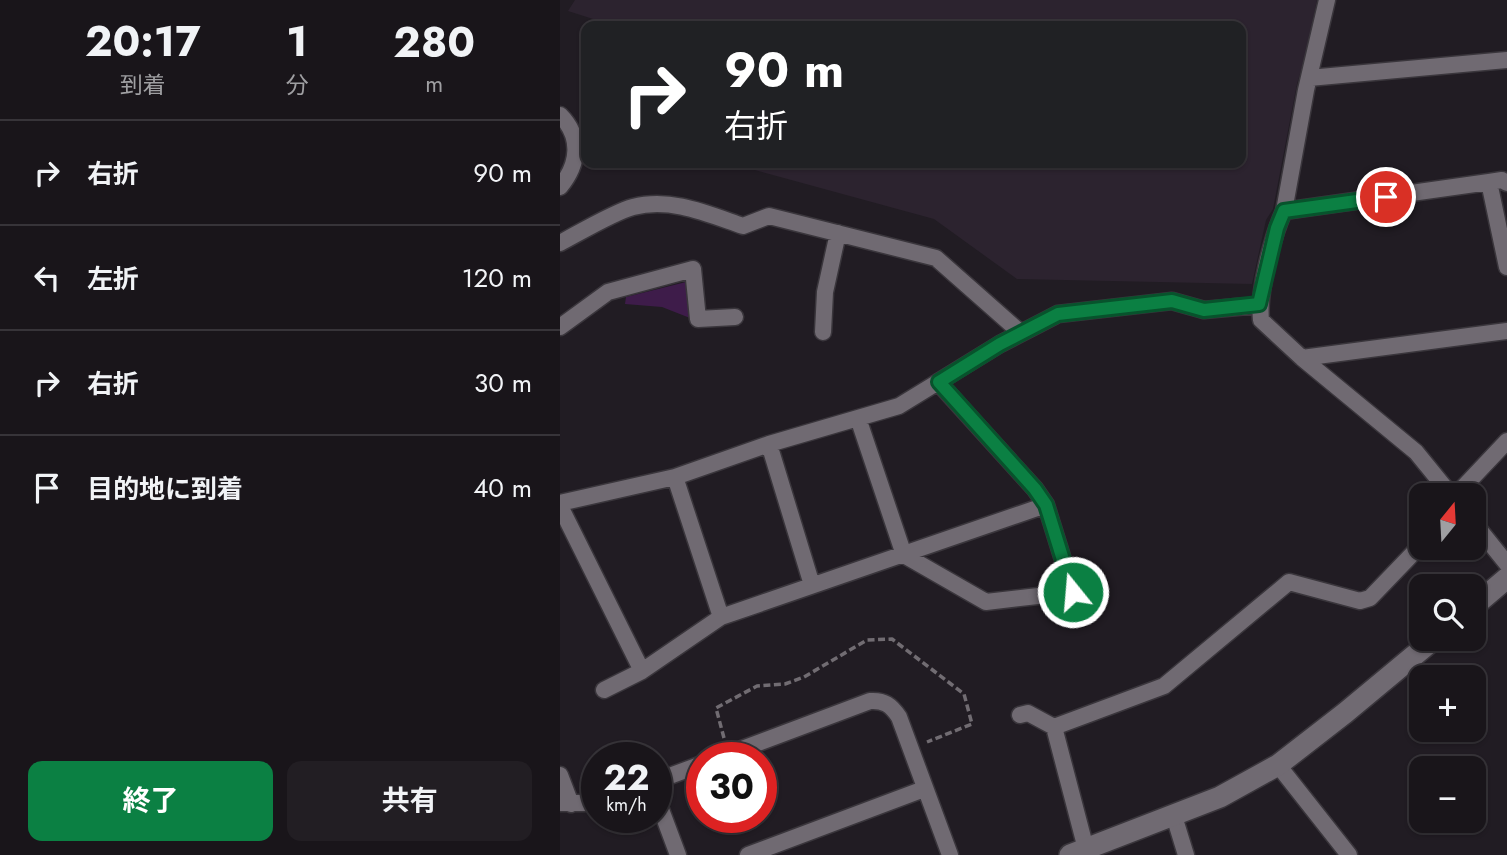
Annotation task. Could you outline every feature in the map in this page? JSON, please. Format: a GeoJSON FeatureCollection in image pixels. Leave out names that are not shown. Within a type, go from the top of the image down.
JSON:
{"type":"FeatureCollection","features":[{"type":"Feature","properties":{"kind":"street"},"geometry":{"type":"LineString","coordinates":[[1326,0],[1284,211],[1277,228],[1259,304],[1261,320],[1302,358],[1416,452],[1443,483]]}},
{"type":"Feature","properties":{"kind":"street"},"geometry":{"type":"LineString","coordinates":[[1309,78],[1507,60]]}},
{"type":"Feature","properties":{"kind":"street"},"geometry":{"type":"LineString","coordinates":[[560,115],[572,130],[577,152],[569,175],[560,187]]}},
{"type":"Feature","properties":{"kind":"street"},"geometry":{"type":"LineString","coordinates":[[1284,211],[1501,180],[1507,267]]}},
{"type":"Feature","properties":{"kind":"street"},"geometry":{"type":"LineString","coordinates":[[560,243],[633,207],[670,204],[743,226],[769,216],[936,258],[1020,334]]}},
{"type":"Feature","properties":{"kind":"street"},"geometry":{"type":"LineString","coordinates":[[822,332],[825,292],[838,233]]}},
{"type":"Feature","properties":{"kind":"street"},"geometry":{"type":"LineString","coordinates":[[560,327],[608,292],[693,269],[698,319],[735,317]]}},
{"type":"Feature","properties":{"kind":"street"},"geometry":{"type":"LineString","coordinates":[[642,671],[560,504],[675,477],[769,444],[899,406],[1058,314],[1172,301],[1204,310],[1259,304]]}},
{"type":"Feature","properties":{"kind":"street"},"geometry":{"type":"LineString","coordinates":[[1302,358],[1507,331]]}},
{"type":"Feature","properties":{"kind":"street"},"geometry":{"type":"LineString","coordinates":[[858,418],[904,555],[986,602],[1073,592],[1046,505],[1035,489],[939,382]]}},
{"type":"Feature","properties":{"kind":"street"},"geometry":{"type":"LineString","coordinates":[[1465,483],[1507,441]]}},
{"type":"Feature","properties":{"kind":"street"},"geometry":{"type":"LineString","coordinates":[[769,444],[812,585]]}},
{"type":"Feature","properties":{"kind":"street"},"geometry":{"type":"LineString","coordinates":[[675,477],[721,617]]}},
{"type":"Feature","properties":{"kind":"street"},"geometry":{"type":"LineString","coordinates":[[604,690],[642,671],[721,617],[1046,505]]}},
{"type":"Feature","properties":{"kind":"street"},"geometry":{"type":"LineString","coordinates":[[1486,538],[1507,564]]}},
{"type":"Feature","properties":{"kind":"street"},"geometry":{"type":"LineString","coordinates":[[1020,715],[1027,713],[1054,727],[1164,686],[1289,582],[1360,601],[1370,598],[1409,557]]}},
{"type":"Feature","properties":{"kind":"street"},"geometry":{"type":"LineString","coordinates":[[1486,596],[1507,578]]}},
{"type":"Feature","properties":{"kind":"street"},"geometry":{"type":"LineString","coordinates":[[1054,727],[1078,852],[1220,797],[1278,765],[1420,651]]}},
{"type":"Feature","properties":{"kind":"street"},"geometry":{"type":"LineString","coordinates":[[761,742],[870,701],[880,701],[893,709],[899,718],[950,855]]}},
{"type":"Feature","properties":{"kind":"street"},"geometry":{"type":"LineString","coordinates":[[1278,765],[1349,855]]}},
{"type":"Feature","properties":{"kind":"street"},"geometry":{"type":"LineString","coordinates":[[560,775],[566,804]]}},
{"type":"Feature","properties":{"kind":"street"},"geometry":{"type":"LineString","coordinates":[[748,855],[924,789]]}},
{"type":"Feature","properties":{"kind":"street"},"geometry":{"type":"LineString","coordinates":[[1174,816],[1186,855]]}},
{"type":"Feature","properties":{"kind":"street"},"geometry":{"type":"LineString","coordinates":[[670,833],[678,855]]}},
{"type":"Feature","properties":{"kind":"shaded area"},"geometry":{"type":"Polygon","coordinates":[[[575,0],[1317,0],[1297,84],[1273,209],[1266,220],[1252,284],[1017,279],[934,219],[747,168],[1246,168],[1246,21],[599,21],[568,11],[575,0]]]}},
{"type":"Feature","properties":{"kind":"shaded area"},"geometry":{"type":"Polygon","coordinates":[[[686,282],[690,318],[662,307],[625,304],[626,297],[686,282]]]}},
{"type":"Feature","properties":{"kind":"route"},"geometry":{"type":"LineString","coordinates":[[1073,592],[1046,505],[1035,489],[939,382],[1000,344],[1058,314],[1172,301],[1204,310],[1259,304],[1277,228],[1284,211],[1386,197]]}}]}
